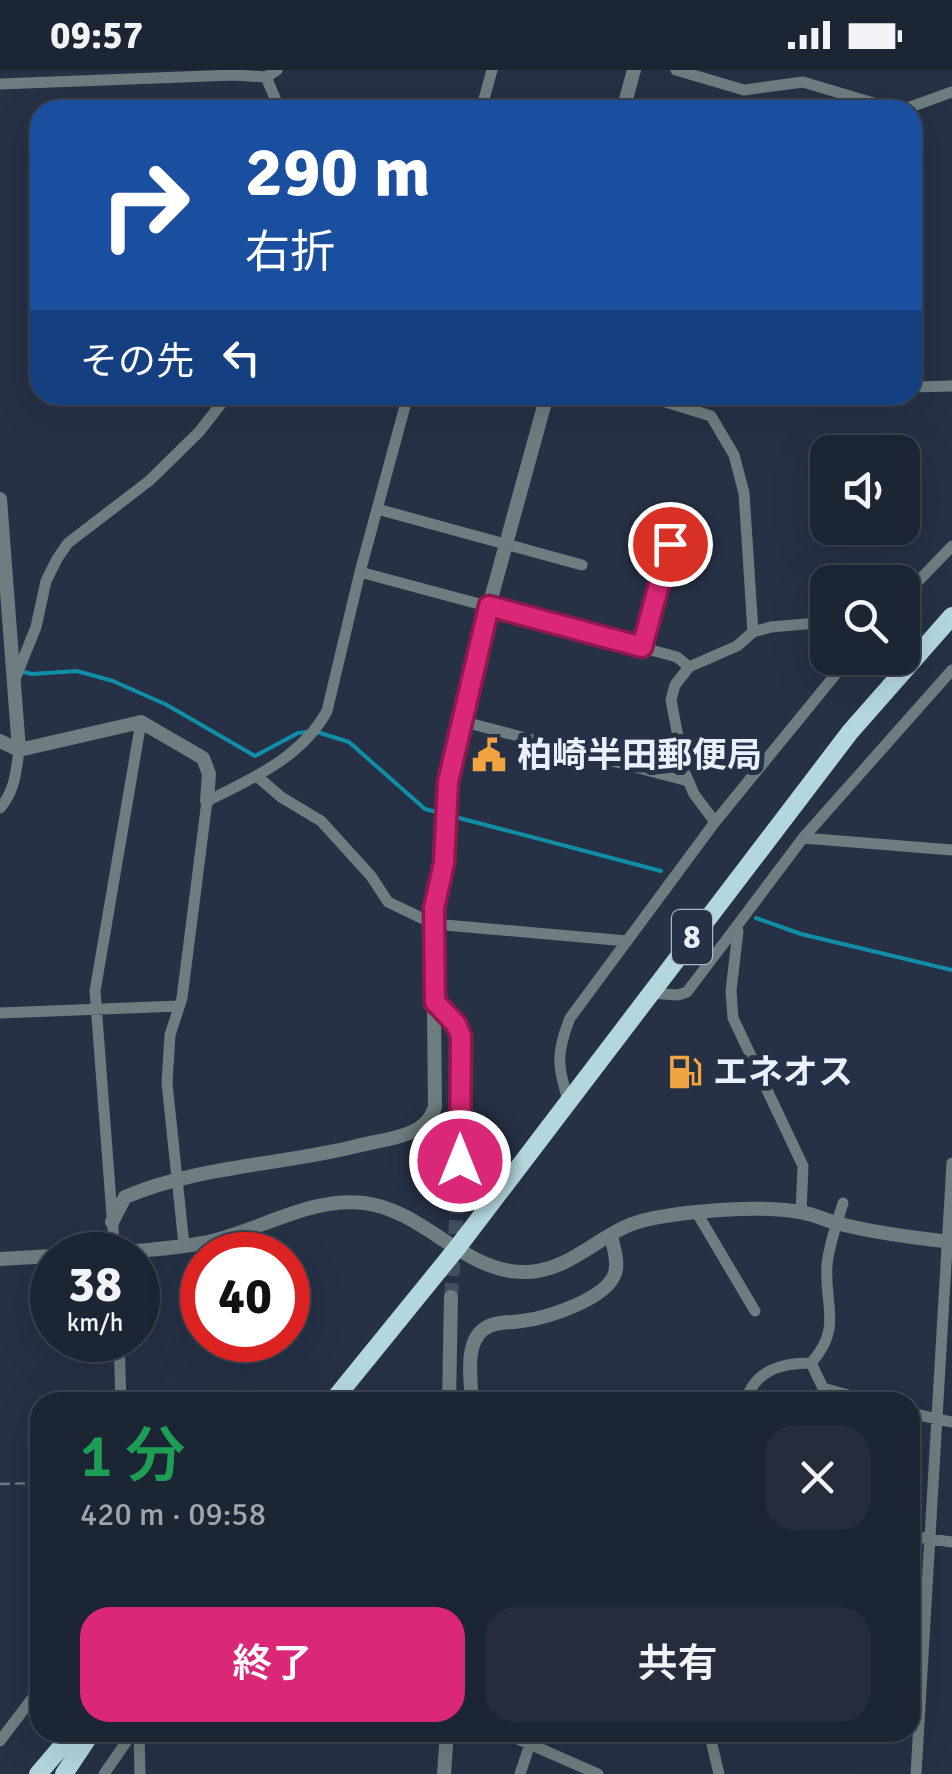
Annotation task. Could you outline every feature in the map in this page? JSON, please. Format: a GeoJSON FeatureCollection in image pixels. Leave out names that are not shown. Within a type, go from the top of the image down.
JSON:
{"type":"FeatureCollection","features":[{"type":"Feature","properties":{"kind":"highway","name":"8"},"geometry":{"type":"LineString","coordinates":[[341,1392],[457,1248],[850,732],[952,616]]}},
{"type":"Feature","properties":{"kind":"highway","name":"8"},"geometry":{"type":"LineString","coordinates":[[351,1392],[385,1340]]}},
{"type":"Feature","properties":{"kind":"highway"},"geometry":{"type":"LineString","coordinates":[[38,1774],[65,1742]]}},
{"type":"Feature","properties":{"kind":"highway"},"geometry":{"type":"LineString","coordinates":[[64,1774],[85,1742]]}},
{"type":"Feature","properties":{"kind":"street"},"geometry":{"type":"LineString","coordinates":[[484,100],[492,70]]}},
{"type":"Feature","properties":{"kind":"street"},"geometry":{"type":"LineString","coordinates":[[626,100],[634,70]]}},
{"type":"Feature","properties":{"kind":"street"},"geometry":{"type":"LineString","coordinates":[[676,70],[744,90],[803,82],[865,100]]}},
{"type":"Feature","properties":{"kind":"street"},"geometry":{"type":"LineString","coordinates":[[0,84],[271,74],[278,100]]}},
{"type":"Feature","properties":{"kind":"street"},"geometry":{"type":"LineString","coordinates":[[922,102],[952,92]]}},
{"type":"Feature","properties":{"kind":"street"},"geometry":{"type":"LineString","coordinates":[[922,386],[952,386]]}},
{"type":"Feature","properties":{"kind":"street"},"geometry":{"type":"LineString","coordinates":[[15,679],[36,628],[46,581],[68,543],[148,481],[199,432],[220,405]]}},
{"type":"Feature","properties":{"kind":"street"},"geometry":{"type":"LineString","coordinates":[[207,801],[275,766],[319,726],[327,711],[405,405]]}},
{"type":"Feature","properties":{"kind":"street"},"geometry":{"type":"LineString","coordinates":[[112,1222],[124,1197],[178,1180],[310,1158],[414,1131],[430,1120],[435,1106],[434,908],[444,863],[448,782],[489,606],[544,405]]}},
{"type":"Feature","properties":{"kind":"street"},"geometry":{"type":"LineString","coordinates":[[675,405],[711,416],[734,455],[744,493],[753,632]]}},
{"type":"Feature","properties":{"kind":"street"},"geometry":{"type":"LineString","coordinates":[[0,503],[19,750],[10,798],[0,808]]}},
{"type":"Feature","properties":{"kind":"street"},"geometry":{"type":"LineString","coordinates":[[377,509],[582,565]]}},
{"type":"Feature","properties":{"kind":"street"},"geometry":{"type":"LineString","coordinates":[[642,647],[679,510]]}},
{"type":"Feature","properties":{"kind":"street"},"geometry":{"type":"LineString","coordinates":[[920,579],[952,546]]}},
{"type":"Feature","properties":{"kind":"street"},"geometry":{"type":"LineString","coordinates":[[360,572],[677,657],[689,666]]}},
{"type":"Feature","properties":{"kind":"street"},"geometry":{"type":"LineString","coordinates":[[715,822],[688,781],[671,700],[675,685],[689,666],[737,646],[753,632],[810,623]]}},
{"type":"Feature","properties":{"kind":"street"},"geometry":{"type":"LineString","coordinates":[[649,993],[688,992],[803,838],[952,670]]}},
{"type":"Feature","properties":{"kind":"street"},"geometry":{"type":"LineString","coordinates":[[569,1102],[560,1074],[558,1046],[570,1018],[715,822],[836,675]]}},
{"type":"Feature","properties":{"kind":"street"},"geometry":{"type":"LineString","coordinates":[[461,721],[688,781]]}},
{"type":"Feature","properties":{"kind":"street"},"geometry":{"type":"LineString","coordinates":[[113,1232],[99,1027],[94,1009],[140,722]]}},
{"type":"Feature","properties":{"kind":"street"},"geometry":{"type":"LineString","coordinates":[[0,740],[19,750],[140,722],[204,758],[209,774],[207,801],[179,1006],[170,1035],[168,1083],[183,1232]]}},
{"type":"Feature","properties":{"kind":"street"},"geometry":{"type":"LineString","coordinates":[[258,777],[281,797],[322,821],[371,876],[388,902],[408,914],[434,924],[627,941]]}},
{"type":"Feature","properties":{"kind":"street"},"geometry":{"type":"LineString","coordinates":[[803,838],[952,850]]}},
{"type":"Feature","properties":{"kind":"street"},"geometry":{"type":"LineString","coordinates":[[738,926],[731,991],[733,1018],[804,1166],[801,1212]]}},
{"type":"Feature","properties":{"kind":"street"},"geometry":{"type":"LineString","coordinates":[[435,1002],[456,1024],[461,1036],[460,1161]]}},
{"type":"Feature","properties":{"kind":"street"},"geometry":{"type":"LineString","coordinates":[[0,1013],[179,1006]]}},
{"type":"Feature","properties":{"kind":"street"},"geometry":{"type":"LineString","coordinates":[[920,1707],[952,1164]]}},
{"type":"Feature","properties":{"kind":"street"},"geometry":{"type":"LineString","coordinates":[[240,1232],[312,1208],[361,1202],[413,1220],[490,1266],[530,1272],[565,1264],[637,1222],[697,1213],[801,1212],[837,1224],[950,1242]]}},
{"type":"Feature","properties":{"kind":"street"},"geometry":{"type":"LineString","coordinates":[[748,1392],[751,1383],[771,1368],[812,1364],[823,1350],[831,1333],[827,1260],[842,1202]]}},
{"type":"Feature","properties":{"kind":"street"},"geometry":{"type":"LineString","coordinates":[[697,1213],[754,1311]]}},
{"type":"Feature","properties":{"kind":"street"},"geometry":{"type":"LineString","coordinates":[[471,1392],[470,1363],[474,1344],[483,1329],[501,1322],[555,1314],[602,1289],[614,1277],[616,1262],[611,1235]]}},
{"type":"Feature","properties":{"kind":"street"},"geometry":{"type":"LineString","coordinates":[[0,1259],[30,1257]]}},
{"type":"Feature","properties":{"kind":"street"},"geometry":{"type":"LineString","coordinates":[[449,1392],[451,1297]]}},
{"type":"Feature","properties":{"kind":"street"},"geometry":{"type":"LineString","coordinates":[[119,1362],[121,1392]]}},
{"type":"Feature","properties":{"kind":"street"},"geometry":{"type":"LineString","coordinates":[[812,1364],[823,1388],[837,1392]]}},
{"type":"Feature","properties":{"kind":"street"},"geometry":{"type":"LineString","coordinates":[[920,1416],[952,1422]]}},
{"type":"Feature","properties":{"kind":"street"},"geometry":{"type":"LineString","coordinates":[[920,1538],[952,1542]]}},
{"type":"Feature","properties":{"kind":"street"},"geometry":{"type":"LineString","coordinates":[[0,1741],[30,1701]]}},
{"type":"Feature","properties":{"kind":"street"},"geometry":{"type":"LineString","coordinates":[[104,1774],[128,1742]]}},
{"type":"Feature","properties":{"kind":"street"},"geometry":{"type":"LineString","coordinates":[[137,1742],[140,1774]]}},
{"type":"Feature","properties":{"kind":"street"},"geometry":{"type":"LineString","coordinates":[[444,1774],[446,1742]]}},
{"type":"Feature","properties":{"kind":"street"},"geometry":{"type":"LineString","coordinates":[[525,1742],[597,1774]]}},
{"type":"Feature","properties":{"kind":"street"},"geometry":{"type":"LineString","coordinates":[[712,1742],[720,1774]]}},
{"type":"Feature","properties":{"kind":"street"},"geometry":{"type":"LineString","coordinates":[[916,1774],[918,1742]]}},
{"type":"Feature","properties":{"kind":"street"},"geometry":{"type":"LineString","coordinates":[[520,1774],[530,1744]]}},
{"type":"Feature","properties":{"kind":"path"},"geometry":{"type":"LineString","coordinates":[[0,1484],[30,1483]]}},
{"type":"Feature","properties":{"kind":"waterway"},"geometry":{"type":"LineString","coordinates":[[24,672],[77,671],[113,681],[167,705],[255,756],[298,733],[308,732]]}},
{"type":"Feature","properties":{"kind":"waterway"},"geometry":{"type":"LineString","coordinates":[[317,732],[349,742],[425,809],[661,871]]}},
{"type":"Feature","properties":{"kind":"waterway"},"geometry":{"type":"LineString","coordinates":[[756,918],[801,934],[952,970]]}},
{"type":"Feature","properties":{"kind":"tunnel"},"geometry":{"type":"LineString","coordinates":[[451,1297],[460,1161]]}},
{"type":"Feature","properties":{"kind":"place","name":"柏崎半田郵便局"},"geometry":{"type":"Point","coordinates":[489,755]}},
{"type":"Feature","properties":{"kind":"place","name":"エネオス"},"geometry":{"type":"Point","coordinates":[685,1072]}},
{"type":"Feature","properties":{"kind":"route"},"geometry":{"type":"LineString","coordinates":[[460,1161],[461,1036],[456,1024],[435,1002],[434,908],[444,863],[448,782],[489,606],[642,647],[670,544]]}}]}
